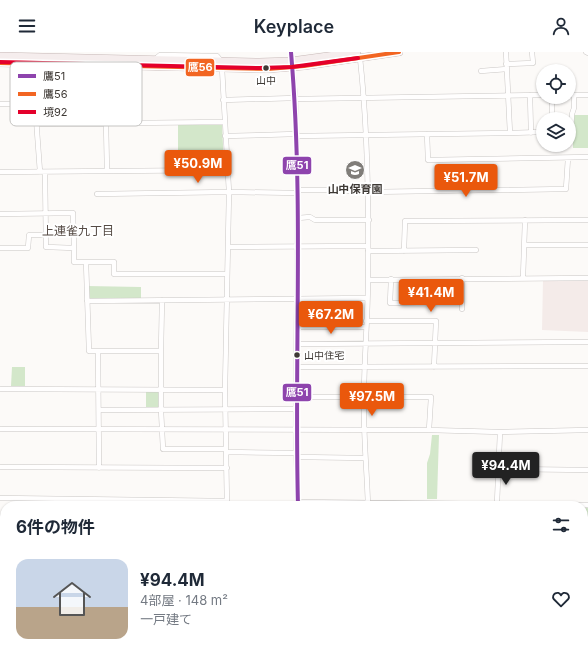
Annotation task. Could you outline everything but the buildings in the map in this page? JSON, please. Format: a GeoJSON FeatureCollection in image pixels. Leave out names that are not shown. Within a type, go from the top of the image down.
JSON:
{"type":"FeatureCollection","features":[{"type":"Feature","properties":{"kind":"main road"},"geometry":{"type":"LineString","coordinates":[[118,62],[126,60],[154,60],[258,69],[358,55],[399,52]]}},
{"type":"Feature","properties":{"kind":"main road"},"geometry":{"type":"LineString","coordinates":[[292,64],[334,54],[358,55]]}},
{"type":"Feature","properties":{"kind":"main road"},"geometry":{"type":"LineString","coordinates":[[0,56],[90,58],[222,65]]}},
{"type":"Feature","properties":{"kind":"main road"},"geometry":{"type":"LineString","coordinates":[[0,63],[21,57]]}},
{"type":"Feature","properties":{"kind":"main road"},"geometry":{"type":"LineString","coordinates":[[90,58],[98,62]]}},
{"type":"Feature","properties":{"kind":"street"},"geometry":{"type":"LineString","coordinates":[[291,52],[295,99],[298,192],[296,397],[298,501]]}},
{"type":"Feature","properties":{"kind":"street"},"geometry":{"type":"LineString","coordinates":[[506,52],[510,133]]}},
{"type":"Feature","properties":{"kind":"street"},"geometry":{"type":"LineString","coordinates":[[481,71],[533,63],[532,52]]}},
{"type":"Feature","properties":{"kind":"street"},"geometry":{"type":"LineString","coordinates":[[154,60],[160,55],[164,54],[214,54],[219,58],[222,65],[229,192],[225,390],[227,501]]}},
{"type":"Feature","properties":{"kind":"street"},"geometry":{"type":"LineString","coordinates":[[358,55],[364,97],[369,220],[364,367],[364,430],[368,501]]}},
{"type":"Feature","properties":{"kind":"street"},"geometry":{"type":"LineString","coordinates":[[530,95],[531,133]]}},
{"type":"Feature","properties":{"kind":"street"},"geometry":{"type":"LineString","coordinates":[[223,100],[536,95]]}},
{"type":"Feature","properties":{"kind":"street"},"geometry":{"type":"LineString","coordinates":[[576,95],[588,95]]}},
{"type":"Feature","properties":{"kind":"street"},"geometry":{"type":"LineString","coordinates":[[142,123],[224,122]]}},
{"type":"Feature","properties":{"kind":"street"},"geometry":{"type":"LineString","coordinates":[[36,126],[46,213],[46,247],[74,248]]}},
{"type":"Feature","properties":{"kind":"street"},"geometry":{"type":"LineString","coordinates":[[106,126],[107,171]]}},
{"type":"Feature","properties":{"kind":"street"},"geometry":{"type":"LineString","coordinates":[[225,136],[536,133]]}},
{"type":"Feature","properties":{"kind":"street"},"geometry":{"type":"LineString","coordinates":[[427,134],[428,160],[588,157]]}},
{"type":"Feature","properties":{"kind":"street"},"geometry":{"type":"LineString","coordinates":[[97,194],[566,189],[568,158]]}},
{"type":"Feature","properties":{"kind":"street"},"geometry":{"type":"LineString","coordinates":[[0,172],[227,170]]}},
{"type":"Feature","properties":{"kind":"street"},"geometry":{"type":"LineString","coordinates":[[0,214],[73,213],[74,262],[114,262],[114,274],[227,274]]}},
{"type":"Feature","properties":{"kind":"street"},"geometry":{"type":"LineString","coordinates":[[298,218],[310,217],[315,220],[369,220]]}},
{"type":"Feature","properties":{"kind":"street"},"geometry":{"type":"LineString","coordinates":[[523,278],[525,220]]}},
{"type":"Feature","properties":{"kind":"street"},"geometry":{"type":"LineString","coordinates":[[404,251],[405,221],[588,220]]}},
{"type":"Feature","properties":{"kind":"street"},"geometry":{"type":"LineString","coordinates":[[0,248],[28,248],[29,235],[46,235]]}},
{"type":"Feature","properties":{"kind":"street"},"geometry":{"type":"LineString","coordinates":[[524,245],[588,245]]}},
{"type":"Feature","properties":{"kind":"street"},"geometry":{"type":"LineString","coordinates":[[228,247],[298,246],[368,248],[404,251],[476,250]]}},
{"type":"Feature","properties":{"kind":"street"},"geometry":{"type":"LineString","coordinates":[[86,262],[90,351],[162,351]]}},
{"type":"Feature","properties":{"kind":"street"},"geometry":{"type":"LineString","coordinates":[[462,278],[462,309]]}},
{"type":"Feature","properties":{"kind":"street"},"geometry":{"type":"LineString","coordinates":[[368,280],[588,278]]}},
{"type":"Feature","properties":{"kind":"street"},"geometry":{"type":"LineString","coordinates":[[391,280],[390,303],[462,301]]}},
{"type":"Feature","properties":{"kind":"street"},"geometry":{"type":"LineString","coordinates":[[87,300],[367,298]]}},
{"type":"Feature","properties":{"kind":"street"},"geometry":{"type":"LineString","coordinates":[[162,300],[161,410],[163,449],[365,458]]}},
{"type":"Feature","properties":{"kind":"street"},"geometry":{"type":"LineString","coordinates":[[366,321],[436,321],[434,367]]}},
{"type":"Feature","properties":{"kind":"street"},"geometry":{"type":"LineString","coordinates":[[297,327],[366,327]]}},
{"type":"Feature","properties":{"kind":"street"},"geometry":{"type":"LineString","coordinates":[[297,344],[588,342]]}},
{"type":"Feature","properties":{"kind":"street"},"geometry":{"type":"LineString","coordinates":[[98,351],[99,468]]}},
{"type":"Feature","properties":{"kind":"street"},"geometry":{"type":"LineString","coordinates":[[297,367],[588,366]]}},
{"type":"Feature","properties":{"kind":"street"},"geometry":{"type":"LineString","coordinates":[[0,389],[225,390]]}},
{"type":"Feature","properties":{"kind":"street"},"geometry":{"type":"LineString","coordinates":[[296,397],[431,397],[429,430]]}},
{"type":"Feature","properties":{"kind":"street"},"geometry":{"type":"LineString","coordinates":[[99,410],[296,409]]}},
{"type":"Feature","properties":{"kind":"street"},"geometry":{"type":"LineString","coordinates":[[0,430],[429,430],[500,432],[588,430]]}},
{"type":"Feature","properties":{"kind":"street"},"geometry":{"type":"LineString","coordinates":[[497,501],[500,432]]}},
{"type":"Feature","properties":{"kind":"street"},"geometry":{"type":"LineString","coordinates":[[0,467],[227,468]]}},
{"type":"Feature","properties":{"kind":"street"},"geometry":{"type":"LineString","coordinates":[[499,469],[588,470]]}},
{"type":"Feature","properties":{"kind":"street"},"geometry":{"type":"LineString","coordinates":[[0,498],[136,501]]}},
{"type":"Feature","properties":{"kind":"shaded area"},"geometry":{"type":"Polygon","coordinates":[[[543,280],[588,281],[588,332],[542,330],[543,280]]]}},
{"type":"Feature","properties":{"kind":"green space"},"geometry":{"type":"Polygon","coordinates":[[[576,115],[588,115],[588,148],[576,148],[576,115]]]}},
{"type":"Feature","properties":{"kind":"green space"},"geometry":{"type":"Polygon","coordinates":[[[222,123],[224,167],[178,168],[178,124],[222,123]]]}},
{"type":"Feature","properties":{"kind":"green space"},"geometry":{"type":"Polygon","coordinates":[[[87,286],[141,287],[141,300],[87,301],[87,286]]]}},
{"type":"Feature","properties":{"kind":"green space"},"geometry":{"type":"Polygon","coordinates":[[[12,367],[25,367],[25,386],[11,386],[12,367]]]}},
{"type":"Feature","properties":{"kind":"green space"},"geometry":{"type":"Polygon","coordinates":[[[146,391],[159,391],[159,409],[146,408],[146,391]]]}},
{"type":"Feature","properties":{"kind":"green space"},"geometry":{"type":"Polygon","coordinates":[[[432,435],[439,435],[437,499],[427,499],[427,463],[430,454],[432,435]]]}},
{"type":"Feature","properties":{"kind":"transit line","name":"鷹51"},"geometry":{"type":"LineString","coordinates":[[291,52],[295,109],[298,222],[298,501]]}},
{"type":"Feature","properties":{"kind":"transit line","name":"鷹56"},"geometry":{"type":"LineString","coordinates":[[142,66],[268,69],[304,66],[399,52]]}},
{"type":"Feature","properties":{"kind":"transit line","name":"境92"},"geometry":{"type":"LineString","coordinates":[[142,65],[259,68],[292,67],[358,58]]}},
{"type":"Feature","properties":{"kind":"transit line","name":"境92"},"geometry":{"type":"LineString","coordinates":[[0,62],[10,62]]}},
{"type":"Feature","properties":{"kind":"transit line","name":"鷹56"},"geometry":{"type":"LineString","coordinates":[[0,63],[10,63]]}},
{"type":"Feature","properties":{"kind":"place","name":"山中"},"geometry":{"type":"Point","coordinates":[266,68]}},
{"type":"Feature","properties":{"kind":"place","name":"山中保育園"},"geometry":{"type":"Point","coordinates":[355,170]}},
{"type":"Feature","properties":{"kind":"place","name":"山中住宅"},"geometry":{"type":"Point","coordinates":[297,355]}},
{"type":"Feature","properties":{"kind":"district","name":"上連雀九丁目"},"geometry":{"type":"Point","coordinates":[78,230]}}]}
